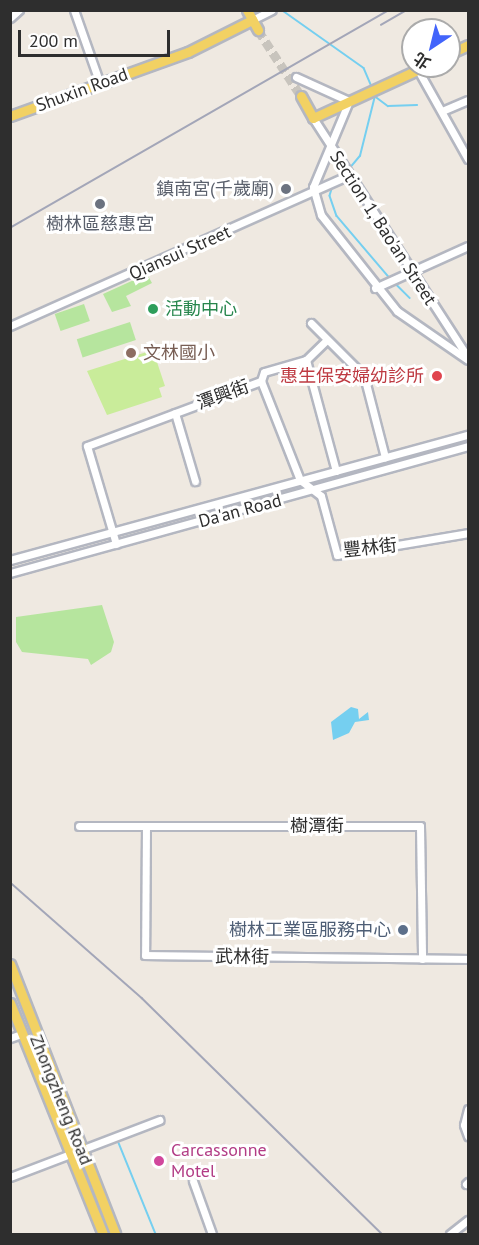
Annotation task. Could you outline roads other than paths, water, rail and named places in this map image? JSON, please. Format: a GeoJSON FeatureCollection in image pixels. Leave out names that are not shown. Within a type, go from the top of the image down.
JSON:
{"type":"FeatureCollection","features":[{"type":"Feature","properties":{"kind":"main road"},"geometry":{"type":"LineString","coordinates":[[247,10],[258,30]]}},
{"type":"Feature","properties":{"kind":"main road","name":"Shuxin Road"},"geometry":{"type":"LineString","coordinates":[[10,116],[223,38],[252,20]]}},
{"type":"Feature","properties":{"kind":"main road"},"geometry":{"type":"LineString","coordinates":[[313,117],[402,78]]}},
{"type":"Feature","properties":{"kind":"main road","name":"Section 1, Bao'an Street"},"geometry":{"type":"LineString","coordinates":[[301,96],[313,117]]}},
{"type":"Feature","properties":{"kind":"main road","name":"Zhongzheng Road"},"geometry":{"type":"LineString","coordinates":[[10,964],[115,1234]]}},
{"type":"Feature","properties":{"kind":"main road","name":"Zhongzheng Road"},"geometry":{"type":"LineString","coordinates":[[10,1003],[58,1128],[103,1234]]}},
{"type":"Feature","properties":{"kind":"main road"},"geometry":{"type":"LineString","coordinates":[[58,1128],[71,1124]]}},
{"type":"Feature","properties":{"kind":"street"},"geometry":{"type":"LineString","coordinates":[[10,18],[20,10]]}},
{"type":"Feature","properties":{"kind":"street"},"geometry":{"type":"LineString","coordinates":[[74,10],[100,84]]}},
{"type":"Feature","properties":{"kind":"street"},"geometry":{"type":"LineString","coordinates":[[252,20],[272,10]]}},
{"type":"Feature","properties":{"kind":"street"},"geometry":{"type":"LineString","coordinates":[[296,77],[349,101],[314,194],[338,242],[375,288],[413,324],[468,359]]}},
{"type":"Feature","properties":{"kind":"street"},"geometry":{"type":"LineString","coordinates":[[427,78],[468,159]]}},
{"type":"Feature","properties":{"kind":"street"},"geometry":{"type":"LineString","coordinates":[[442,111],[468,100]]}},
{"type":"Feature","properties":{"kind":"street","name":"Section 1, Bao'an Street"},"geometry":{"type":"LineString","coordinates":[[313,117],[346,174],[468,359]]}},
{"type":"Feature","properties":{"kind":"street","name":"Qiansui Street"},"geometry":{"type":"LineString","coordinates":[[10,326],[314,194],[336,183],[346,174]]}},
{"type":"Feature","properties":{"kind":"street"},"geometry":{"type":"LineString","coordinates":[[375,288],[468,246]]}},
{"type":"Feature","properties":{"kind":"street"},"geometry":{"type":"LineString","coordinates":[[311,323],[364,376],[385,457]]}},
{"type":"Feature","properties":{"kind":"street","name":"潭興街"},"geometry":{"type":"LineString","coordinates":[[112,531],[87,446],[261,381],[264,372],[306,360],[327,340]]}},
{"type":"Feature","properties":{"kind":"street"},"geometry":{"type":"LineString","coordinates":[[306,360],[336,471]]}},
{"type":"Feature","properties":{"kind":"street"},"geometry":{"type":"LineString","coordinates":[[261,381],[300,480],[317,490]]}},
{"type":"Feature","properties":{"kind":"street","name":"潭興街"},"geometry":{"type":"LineString","coordinates":[[175,413],[195,481]]}},
{"type":"Feature","properties":{"kind":"street","name":"Da'an Road"},"geometry":{"type":"LineString","coordinates":[[10,560],[468,435]]}},
{"type":"Feature","properties":{"kind":"street","name":"Da'an Road"},"geometry":{"type":"LineString","coordinates":[[10,573],[317,490],[468,446]]}},
{"type":"Feature","properties":{"kind":"street","name":"豐林街"},"geometry":{"type":"LineString","coordinates":[[317,490],[337,555],[468,533]]}},
{"type":"Feature","properties":{"kind":"street"},"geometry":{"type":"LineString","coordinates":[[112,531],[116,544]]}},
{"type":"Feature","properties":{"kind":"street","name":"樹潭街"},"geometry":{"type":"LineString","coordinates":[[79,826],[420,826],[422,959]]}},
{"type":"Feature","properties":{"kind":"street","name":"武林街"},"geometry":{"type":"LineString","coordinates":[[146,826],[146,955],[468,959]]}},
{"type":"Feature","properties":{"kind":"street"},"geometry":{"type":"LineString","coordinates":[[10,1038],[21,1034]]}},
{"type":"Feature","properties":{"kind":"street"},"geometry":{"type":"LineString","coordinates":[[468,1109],[464,1125],[468,1136]]}},
{"type":"Feature","properties":{"kind":"street"},"geometry":{"type":"LineString","coordinates":[[10,1177],[159,1120]]}},
{"type":"Feature","properties":{"kind":"street"},"geometry":{"type":"LineString","coordinates":[[193,1181],[212,1234]]}},
{"type":"Feature","properties":{"kind":"street"},"geometry":{"type":"LineString","coordinates":[[450,1234],[468,1220]]}},
{"type":"Feature","properties":{"kind":"water"},"geometry":{"type":"Polygon","coordinates":[[[351,707],[358,709],[359,719],[368,712],[369,720],[355,722],[349,733],[333,740],[331,722],[351,707]]]}},
{"type":"Feature","properties":{"kind":"waterway"},"geometry":{"type":"LineString","coordinates":[[282,10],[364,68],[372,87]]}},
{"type":"Feature","properties":{"kind":"waterway"},"geometry":{"type":"LineString","coordinates":[[349,169],[360,156],[375,96]]}},
{"type":"Feature","properties":{"kind":"waterway"},"geometry":{"type":"LineString","coordinates":[[376,97],[388,106],[417,105]]}},
{"type":"Feature","properties":{"kind":"waterway"},"geometry":{"type":"LineString","coordinates":[[333,186],[330,196],[337,216],[389,277]]}},
{"type":"Feature","properties":{"kind":"waterway"},"geometry":{"type":"LineString","coordinates":[[395,283],[410,298]]}},
{"type":"Feature","properties":{"kind":"waterway"},"geometry":{"type":"LineString","coordinates":[[119,1143],[156,1234]]}},
{"type":"Feature","properties":{"kind":"tunnel"},"geometry":{"type":"LineString","coordinates":[[258,30],[301,96]]}},
{"type":"Feature","properties":{"kind":"railway"},"geometry":{"type":"LineString","coordinates":[[10,228],[389,10]]}},
{"type":"Feature","properties":{"kind":"railway"},"geometry":{"type":"LineString","coordinates":[[381,25],[407,10]]}},
{"type":"Feature","properties":{"kind":"railway"},"geometry":{"type":"LineString","coordinates":[[10,882],[142,998],[382,1234]]}},
{"type":"Feature","properties":{"kind":"place","name":"鎮南宮(千歲廟)"},"geometry":{"type":"Point","coordinates":[286,189]}},
{"type":"Feature","properties":{"kind":"place","name":"樹林區慈惠宮"},"geometry":{"type":"Point","coordinates":[100,204]}},
{"type":"Feature","properties":{"kind":"place","name":"活動中心"},"geometry":{"type":"Point","coordinates":[153,309]}},
{"type":"Feature","properties":{"kind":"place","name":"文林國小"},"geometry":{"type":"Point","coordinates":[131,353]}},
{"type":"Feature","properties":{"kind":"place","name":"惠生保安婦幼診所"},"geometry":{"type":"Point","coordinates":[437,376]}},
{"type":"Feature","properties":{"kind":"place","name":"樹林工業區服務中心"},"geometry":{"type":"Point","coordinates":[403,930]}},
{"type":"Feature","properties":{"kind":"place","name":"Carcassonne Motel"},"geometry":{"type":"Point","coordinates":[159,1161]}}]}
